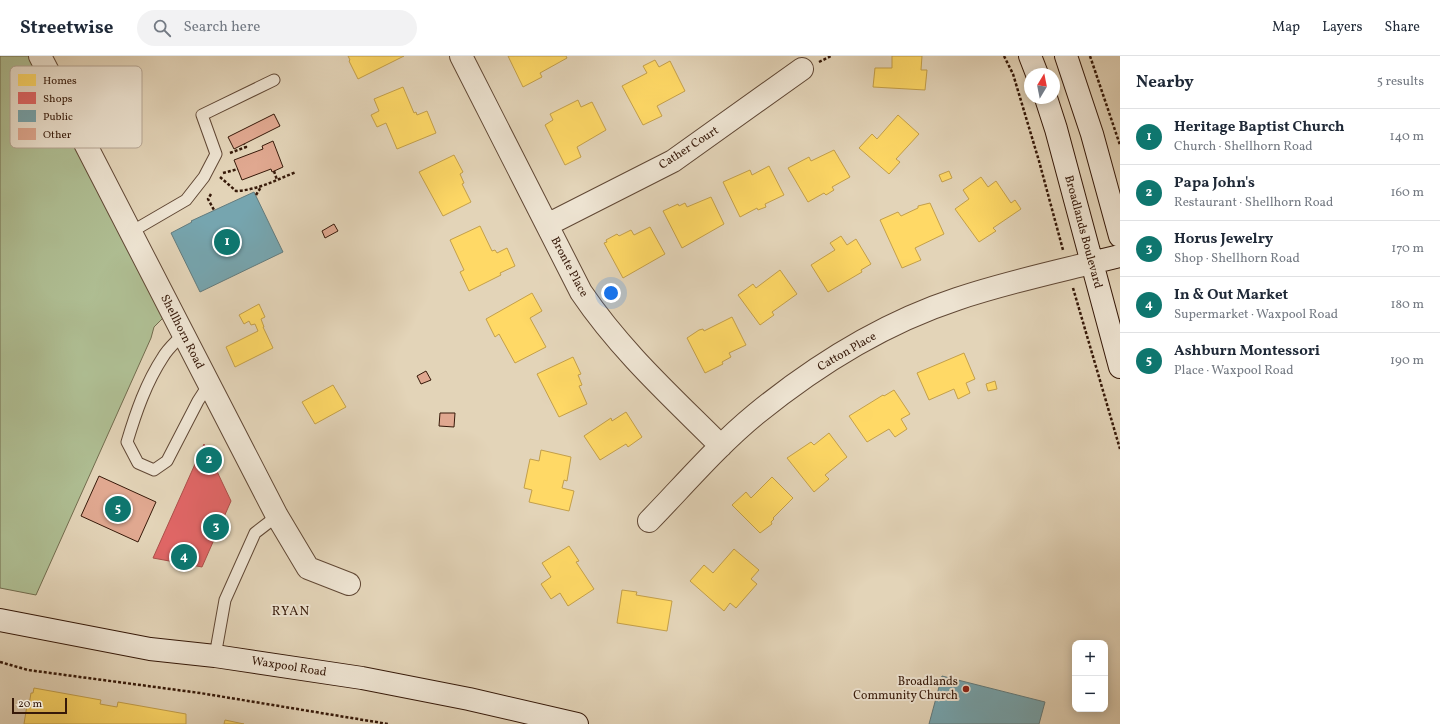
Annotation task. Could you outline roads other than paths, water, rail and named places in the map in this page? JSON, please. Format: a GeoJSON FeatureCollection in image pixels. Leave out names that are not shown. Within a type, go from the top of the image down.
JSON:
{"type":"FeatureCollection","features":[{"type":"Feature","properties":{"kind":"street","name":"Shellhorn Road"},"geometry":{"type":"LineString","coordinates":[[40,56],[45,66]]}},
{"type":"Feature","properties":{"kind":"street","name":"Bronte Place"},"geometry":{"type":"LineString","coordinates":[[461,56],[581,292],[602,322],[625,350],[721,446]]}},
{"type":"Feature","properties":{"kind":"street"},"geometry":{"type":"LineString","coordinates":[[1030,56],[1035,68]]}},
{"type":"Feature","properties":{"kind":"street"},"geometry":{"type":"LineString","coordinates":[[1066,56],[1092,134],[1120,236]]}},
{"type":"Feature","properties":{"kind":"street","name":"Cather Court"},"geometry":{"type":"LineString","coordinates":[[547,226],[673,161],[802,69]]}},
{"type":"Feature","properties":{"kind":"street","name":"Broadlands Boulevard"},"geometry":{"type":"LineString","coordinates":[[1048,104],[1120,367]]}},
{"type":"Feature","properties":{"kind":"street","name":"Shellhorn Road"},"geometry":{"type":"LineString","coordinates":[[88,148],[277,516],[308,568],[348,584]]}},
{"type":"Feature","properties":{"kind":"street","name":"Catton Place"},"geometry":{"type":"LineString","coordinates":[[649,521],[721,446],[756,414],[802,379],[850,348],[902,322],[955,300],[1003,285],[1120,256]]}},
{"type":"Feature","properties":{"kind":"street","name":"Waxpool Road"},"geometry":{"type":"LineString","coordinates":[[0,620],[150,649],[215,656],[362,678],[469,699],[573,724]]}},
{"type":"Feature","properties":{"kind":"lane"},"geometry":{"type":"LineString","coordinates":[[131,232],[186,200],[204,176],[216,154],[202,115],[274,80]]}},
{"type":"Feature","properties":{"kind":"lane"},"geometry":{"type":"LineString","coordinates":[[183,334],[163,356],[142,396],[127,442],[138,463],[154,470],[167,461],[198,401],[209,384]]}},
{"type":"Feature","properties":{"kind":"lane"},"geometry":{"type":"LineString","coordinates":[[215,656],[225,600],[254,533],[277,516]]}},
{"type":"Feature","properties":{"kind":"place","name":"Heritage Baptist Church"},"geometry":{"type":"Point","coordinates":[227,242]}},
{"type":"Feature","properties":{"kind":"place","name":"Papa John's"},"geometry":{"type":"Point","coordinates":[209,460]}},
{"type":"Feature","properties":{"kind":"place","name":"Ashburn Montessori"},"geometry":{"type":"Point","coordinates":[118,509]}},
{"type":"Feature","properties":{"kind":"place","name":"Horus Jewelry"},"geometry":{"type":"Point","coordinates":[216,527]}},
{"type":"Feature","properties":{"kind":"place","name":"In & Out Market"},"geometry":{"type":"Point","coordinates":[184,557]}},
{"type":"Feature","properties":{"kind":"place","name":"Broadlands Community Church"},"geometry":{"type":"Point","coordinates":[966,689]}},
{"type":"Feature","properties":{"kind":"district","name":"RYAN"},"geometry":{"type":"Point","coordinates":[291,612]}}]}
